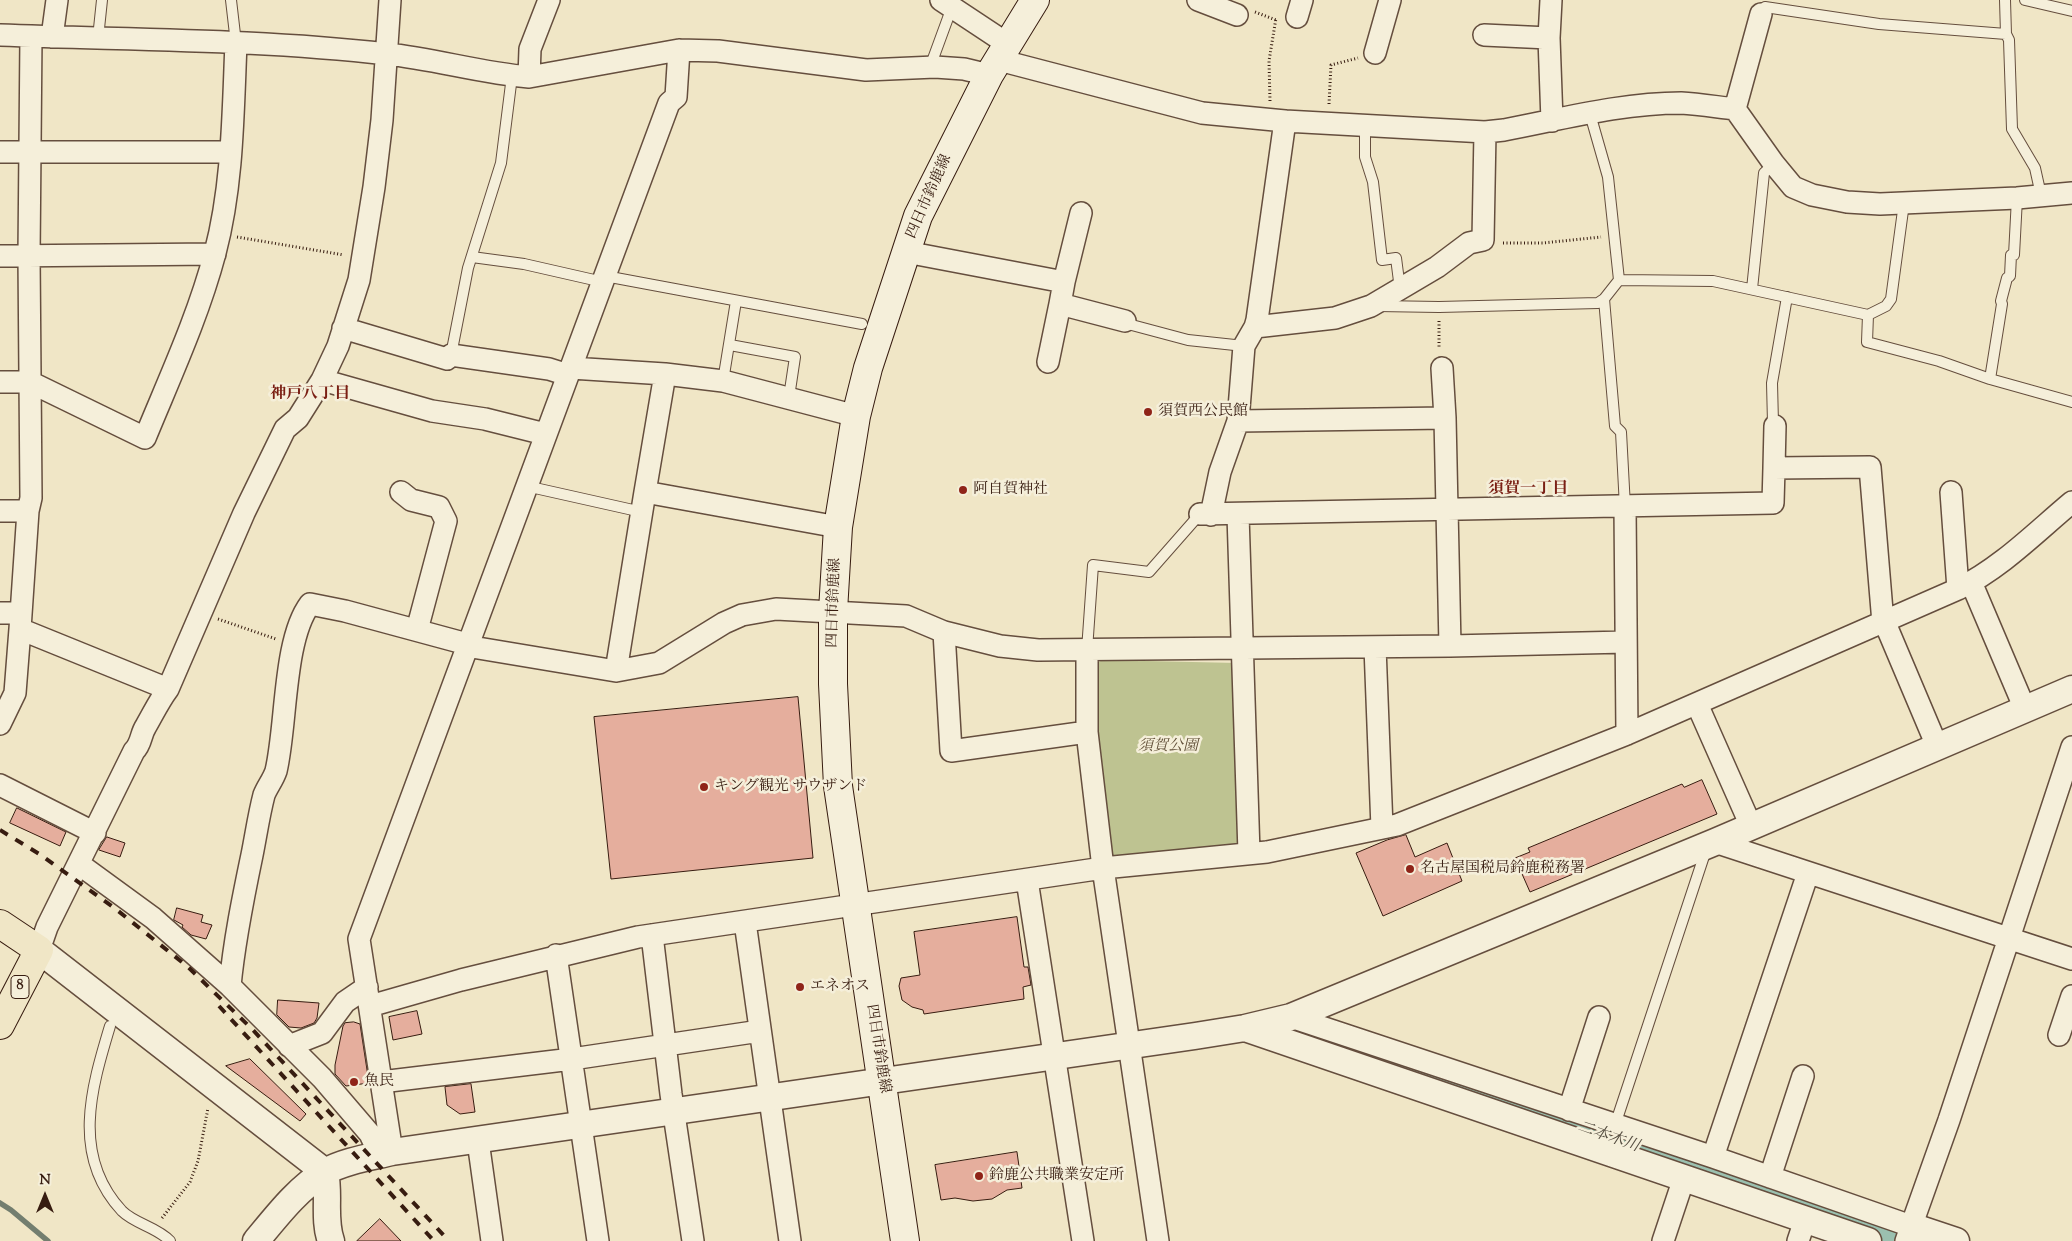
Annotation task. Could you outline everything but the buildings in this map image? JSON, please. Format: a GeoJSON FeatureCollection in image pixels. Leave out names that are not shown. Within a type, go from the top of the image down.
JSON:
{"type":"FeatureCollection","features":[{"type":"Feature","properties":{"kind":"main road","name":"四日市鈴鹿線"},"geometry":{"type":"LineString","coordinates":[[905,1241],[838,786],[833,684],[833,611],[838,528],[856,416],[868,368],[918,216],[999,60],[1035,0]]}},
{"type":"Feature","properties":{"kind":"main road"},"geometry":{"type":"LineString","coordinates":[[0,924],[39,950]]}},
{"type":"Feature","properties":{"kind":"main road","name":"8"},"geometry":{"type":"LineString","coordinates":[[0,1025],[39,950]]}},
{"type":"Feature","properties":{"kind":"street"},"geometry":{"type":"LineString","coordinates":[[52,37],[57,0]]}},
{"type":"Feature","properties":{"kind":"street"},"geometry":{"type":"LineString","coordinates":[[331,1241],[326,1224],[328,1189],[326,1172],[39,950],[47,927],[96,833],[134,751],[140,745],[156,706],[168,689],[244,512],[285,429],[298,418],[322,380],[343,328],[359,280],[374,187],[388,54],[390,0]]}},
{"type":"Feature","properties":{"kind":"street"},"geometry":{"type":"LineString","coordinates":[[521,76],[549,0]]}},
{"type":"Feature","properties":{"kind":"street"},"geometry":{"type":"LineString","coordinates":[[1198,0],[1237,16]]}},
{"type":"Feature","properties":{"kind":"street"},"geometry":{"type":"LineString","coordinates":[[1375,53],[1390,0]]}},
{"type":"Feature","properties":{"kind":"street"},"geometry":{"type":"LineString","coordinates":[[1551,0],[1549,38],[1552,121]]}},
{"type":"Feature","properties":{"kind":"street"},"geometry":{"type":"LineString","coordinates":[[949,2],[999,60]]}},
{"type":"Feature","properties":{"kind":"street"},"geometry":{"type":"LineString","coordinates":[[1735,109],[1764,7]]}},
{"type":"Feature","properties":{"kind":"street"},"geometry":{"type":"LineString","coordinates":[[0,35],[236,42],[388,54],[521,76],[679,50],[718,51],[866,70],[930,67],[964,69],[999,60],[1202,113],[1278,120],[1485,132],[1590,114],[1660,104],[1683,103],[1735,109],[1774,164],[1793,187],[1812,195],[1847,202],[1904,203],[2017,198],[2072,193]]}},
{"type":"Feature","properties":{"kind":"street"},"geometry":{"type":"LineString","coordinates":[[1484,35],[1549,38]]}},
{"type":"Feature","properties":{"kind":"street"},"geometry":{"type":"LineString","coordinates":[[0,724],[15,693],[14,618],[31,498],[29,256],[31,36]]}},
{"type":"Feature","properties":{"kind":"street"},"geometry":{"type":"LineString","coordinates":[[0,382],[30,382],[145,438],[197,310],[215,254],[226,197],[233,133],[236,42]]}},
{"type":"Feature","properties":{"kind":"street"},"geometry":{"type":"LineString","coordinates":[[386,1153],[381,1082],[359,940],[466,645],[669,103],[676,97],[679,50]]}},
{"type":"Feature","properties":{"kind":"street"},"geometry":{"type":"LineString","coordinates":[[1278,120],[1255,327],[1244,346],[1238,421],[1205,515],[1773,503],[1775,426]]}},
{"type":"Feature","properties":{"kind":"street"},"geometry":{"type":"LineString","coordinates":[[1255,327],[1335,318],[1372,306],[1437,268],[1469,243],[1483,240],[1485,132]]}},
{"type":"Feature","properties":{"kind":"street"},"geometry":{"type":"LineString","coordinates":[[0,152],[230,152]]}},
{"type":"Feature","properties":{"kind":"street"},"geometry":{"type":"LineString","coordinates":[[1048,362],[1064,282],[1081,213]]}},
{"type":"Feature","properties":{"kind":"street"},"geometry":{"type":"LineString","coordinates":[[906,252],[1064,282]]}},
{"type":"Feature","properties":{"kind":"street"},"geometry":{"type":"LineString","coordinates":[[0,256],[215,254]]}},
{"type":"Feature","properties":{"kind":"street"},"geometry":{"type":"LineString","coordinates":[[1060,304],[1125,321]]}},
{"type":"Feature","properties":{"kind":"street"},"geometry":{"type":"LineString","coordinates":[[343,328],[447,359],[451,355],[549,369],[665,374],[723,381],[789,396],[856,416]]}},
{"type":"Feature","properties":{"kind":"street"},"geometry":{"type":"LineString","coordinates":[[1442,368],[1448,509],[1450,646]]}},
{"type":"Feature","properties":{"kind":"street"},"geometry":{"type":"LineString","coordinates":[[616,671],[665,374]]}},
{"type":"Feature","properties":{"kind":"street"},"geometry":{"type":"LineString","coordinates":[[322,380],[432,411],[485,419],[545,434]]}},
{"type":"Feature","properties":{"kind":"street"},"geometry":{"type":"LineString","coordinates":[[1238,421],[1445,418]]}},
{"type":"Feature","properties":{"kind":"street"},"geometry":{"type":"LineString","coordinates":[[1774,468],[1870,467],[1884,623],[1937,746]]}},
{"type":"Feature","properties":{"kind":"street"},"geometry":{"type":"LineString","coordinates":[[401,492],[411,500],[439,507],[446,521],[417,630]]}},
{"type":"Feature","properties":{"kind":"street"},"geometry":{"type":"LineString","coordinates":[[1951,492],[1965,585],[2025,709]]}},
{"type":"Feature","properties":{"kind":"street"},"geometry":{"type":"LineString","coordinates":[[644,502],[838,528]]}},
{"type":"Feature","properties":{"kind":"street"},"geometry":{"type":"LineString","coordinates":[[289,1046],[322,1033],[345,1002],[652,935],[1103,868],[1267,852],[1397,825],[1627,734],[1884,623],[1965,585],[2004,559],[2072,502]]}},
{"type":"Feature","properties":{"kind":"street"},"geometry":{"type":"LineString","coordinates":[[1625,507],[1627,734]]}},
{"type":"Feature","properties":{"kind":"street"},"geometry":{"type":"LineString","coordinates":[[0,511],[28,511]]}},
{"type":"Feature","properties":{"kind":"street"},"geometry":{"type":"LineString","coordinates":[[1238,515],[1249,853]]}},
{"type":"Feature","properties":{"kind":"street"},"geometry":{"type":"LineString","coordinates":[[230,986],[240,911],[265,793],[275,773],[294,645],[303,613],[310,604],[417,630],[466,645],[616,671],[659,663],[724,623],[742,615],[776,609],[906,616],[944,632],[1000,646],[1087,650],[1626,642]]}},
{"type":"Feature","properties":{"kind":"street"},"geometry":{"type":"LineString","coordinates":[[14,618],[168,689]]}},
{"type":"Feature","properties":{"kind":"street"},"geometry":{"type":"LineString","coordinates":[[944,632],[951,751],[1087,732]]}},
{"type":"Feature","properties":{"kind":"street"},"geometry":{"type":"LineString","coordinates":[[1375,647],[1382,828]]}},
{"type":"Feature","properties":{"kind":"street"},"geometry":{"type":"LineString","coordinates":[[1087,650],[1087,732],[1103,868],[1158,1241]]}},
{"type":"Feature","properties":{"kind":"street"},"geometry":{"type":"LineString","coordinates":[[259,1240],[305,1186],[326,1172],[386,1153],[770,1099],[1245,1028],[1291,1017],[1712,843],[2072,689]]}},
{"type":"Feature","properties":{"kind":"street"},"geometry":{"type":"LineString","coordinates":[[1697,704],[1751,826]]}},
{"type":"Feature","properties":{"kind":"street"},"geometry":{"type":"LineString","coordinates":[[1908,1233],[2072,747]]}},
{"type":"Feature","properties":{"kind":"street"},"geometry":{"type":"LineString","coordinates":[[0,785],[96,833]]}},
{"type":"Feature","properties":{"kind":"street"},"geometry":{"type":"LineString","coordinates":[[1712,843],[1808,872],[2072,959]]}},
{"type":"Feature","properties":{"kind":"street"},"geometry":{"type":"LineString","coordinates":[[79,864],[153,918],[230,986],[322,1078],[386,1153]]}},
{"type":"Feature","properties":{"kind":"street"},"geometry":{"type":"LineString","coordinates":[[1712,1157],[1808,872]]}},
{"type":"Feature","properties":{"kind":"street"},"geometry":{"type":"LineString","coordinates":[[1027,880],[1083,1241]]}},
{"type":"Feature","properties":{"kind":"street"},"geometry":{"type":"LineString","coordinates":[[744,922],[790,1241]]}},
{"type":"Feature","properties":{"kind":"street"},"geometry":{"type":"LineString","coordinates":[[652,935],[665,1045],[693,1241]]}},
{"type":"Feature","properties":{"kind":"street"},"geometry":{"type":"LineString","coordinates":[[556,955],[598,1241]]}},
{"type":"Feature","properties":{"kind":"street"},"geometry":{"type":"LineString","coordinates":[[2059,1035],[2072,996]]}},
{"type":"Feature","properties":{"kind":"street"},"geometry":{"type":"LineString","coordinates":[[1291,1017],[1770,1177],[1908,1233],[1956,1241]]}},
{"type":"Feature","properties":{"kind":"street"},"geometry":{"type":"LineString","coordinates":[[1569,1110],[1599,1017]]}},
{"type":"Feature","properties":{"kind":"street"},"geometry":{"type":"LineString","coordinates":[[1245,1028],[1684,1178],[1801,1230],[1868,1241]]}},
{"type":"Feature","properties":{"kind":"street"},"geometry":{"type":"LineString","coordinates":[[381,1082],[572,1059],[760,1031]]}},
{"type":"Feature","properties":{"kind":"street"},"geometry":{"type":"LineString","coordinates":[[1770,1177],[1803,1076]]}},
{"type":"Feature","properties":{"kind":"street"},"geometry":{"type":"LineString","coordinates":[[478,1141],[492,1241]]}},
{"type":"Feature","properties":{"kind":"street"},"geometry":{"type":"LineString","coordinates":[[1663,1241],[1684,1178]]}},
{"type":"Feature","properties":{"kind":"lane"},"geometry":{"type":"LineString","coordinates":[[98,38],[102,0]]}},
{"type":"Feature","properties":{"kind":"lane"},"geometry":{"type":"LineString","coordinates":[[230,0],[236,42]]}},
{"type":"Feature","properties":{"kind":"lane"},"geometry":{"type":"LineString","coordinates":[[2005,0],[2006,34],[2009,40],[2012,129],[2035,168],[2041,195]]}},
{"type":"Feature","properties":{"kind":"lane"},"geometry":{"type":"LineString","coordinates":[[2025,0],[2072,11]]}},
{"type":"Feature","properties":{"kind":"lane"},"geometry":{"type":"LineString","coordinates":[[930,67],[949,2]]}},
{"type":"Feature","properties":{"kind":"lane"},"geometry":{"type":"LineString","coordinates":[[1764,7],[1879,24],[2006,34]]}},
{"type":"Feature","properties":{"kind":"lane"},"geometry":{"type":"LineString","coordinates":[[451,355],[472,257],[501,163],[521,76]]}},
{"type":"Feature","properties":{"kind":"lane"},"geometry":{"type":"LineString","coordinates":[[1372,306],[1542,305],[1598,302],[1604,299],[1618,280],[1608,177],[1590,114]]}},
{"type":"Feature","properties":{"kind":"lane"},"geometry":{"type":"LineString","coordinates":[[1365,125],[1365,157],[1372,182],[1382,260],[1396,258],[1400,289]]}},
{"type":"Feature","properties":{"kind":"lane"},"geometry":{"type":"LineString","coordinates":[[1752,289],[1764,174],[1774,164]]}},
{"type":"Feature","properties":{"kind":"lane"},"geometry":{"type":"LineString","coordinates":[[1990,379],[2001,301],[2007,278],[2010,276],[2010,255],[2014,255],[2017,198]]}},
{"type":"Feature","properties":{"kind":"lane"},"geometry":{"type":"LineString","coordinates":[[1618,280],[1713,281],[1868,315],[1886,306],[1891,299],[1904,203]]}},
{"type":"Feature","properties":{"kind":"lane"},"geometry":{"type":"LineString","coordinates":[[472,257],[524,264],[862,324]]}},
{"type":"Feature","properties":{"kind":"lane"},"geometry":{"type":"LineString","coordinates":[[1775,426],[1773,423],[1772,383],[1787,297]]}},
{"type":"Feature","properties":{"kind":"lane"},"geometry":{"type":"LineString","coordinates":[[1604,299],[1615,426],[1621,432],[1625,507]]}},
{"type":"Feature","properties":{"kind":"lane"},"geometry":{"type":"LineString","coordinates":[[723,381],[736,301]]}},
{"type":"Feature","properties":{"kind":"lane"},"geometry":{"type":"LineString","coordinates":[[1868,315],[1867,342],[1939,361],[1990,379],[2072,402]]}},
{"type":"Feature","properties":{"kind":"lane"},"geometry":{"type":"LineString","coordinates":[[1125,321],[1128,324],[1188,340],[1244,346]]}},
{"type":"Feature","properties":{"kind":"lane"},"geometry":{"type":"LineString","coordinates":[[730,345],[795,357],[789,396]]}},
{"type":"Feature","properties":{"kind":"lane"},"geometry":{"type":"LineString","coordinates":[[526,486],[644,502]]}},
{"type":"Feature","properties":{"kind":"lane"},"geometry":{"type":"LineString","coordinates":[[1087,650],[1093,565],[1149,572],[1205,515]]}},
{"type":"Feature","properties":{"kind":"lane"},"geometry":{"type":"LineString","coordinates":[[1615,1125],[1712,843]]}},
{"type":"Feature","properties":{"kind":"lane"},"geometry":{"type":"LineString","coordinates":[[110,1026],[96,1070],[90,1101],[90,1147],[96,1168],[106,1189],[123,1212],[154,1229],[170,1241]]}},
{"type":"Feature","properties":{"kind":"path"},"geometry":{"type":"LineString","coordinates":[[1278,120],[1268,61],[1292,9]]}},
{"type":"Feature","properties":{"kind":"path"},"geometry":{"type":"LineString","coordinates":[[1328,123],[1331,65],[1375,53]]}},
{"type":"Feature","properties":{"kind":"path"},"geometry":{"type":"LineString","coordinates":[[219,234],[363,258]]}},
{"type":"Feature","properties":{"kind":"path"},"geometry":{"type":"LineString","coordinates":[[1483,240],[1487,243],[1543,243],[1614,236]]}},
{"type":"Feature","properties":{"kind":"path"},"geometry":{"type":"LineString","coordinates":[[201,614],[294,645]]}},
{"type":"Feature","properties":{"kind":"path"},"geometry":{"type":"LineString","coordinates":[[154,1229],[190,1182],[198,1161],[209,1103]]}},
{"type":"Feature","properties":{"kind":"green space","name":"須賀公園"},"geometry":{"type":"Polygon","coordinates":[[[1103,660],[1237,663],[1240,843],[1234,849],[1117,860],[1107,854],[1097,751],[1094,664],[1103,660]]]}},
{"type":"Feature","properties":{"kind":"waterway","name":"二本木川"},"geometry":{"type":"LineString","coordinates":[[1308,1034],[1908,1241]]}},
{"type":"Feature","properties":{"kind":"waterway"},"geometry":{"type":"LineString","coordinates":[[0,1203],[48,1241]]}},
{"type":"Feature","properties":{"kind":"railway"},"geometry":{"type":"LineString","coordinates":[[0,830],[41,855],[117,910],[188,967],[252,1029],[449,1241]]}},
{"type":"Feature","properties":{"kind":"railway"},"geometry":{"type":"LineString","coordinates":[[219,1006],[434,1241]]}},
{"type":"Feature","properties":{"kind":"place","name":"須賀西公民館"},"geometry":{"type":"Point","coordinates":[1148,412]}},
{"type":"Feature","properties":{"kind":"place","name":"阿自賀神社"},"geometry":{"type":"Point","coordinates":[963,490]}},
{"type":"Feature","properties":{"kind":"place","name":"キング観光 サウザンド"},"geometry":{"type":"Point","coordinates":[704,787]}},
{"type":"Feature","properties":{"kind":"place","name":"名古屋国税局鈴鹿税務署"},"geometry":{"type":"Point","coordinates":[1410,869]}},
{"type":"Feature","properties":{"kind":"place","name":"エネオス"},"geometry":{"type":"Point","coordinates":[800,987]}},
{"type":"Feature","properties":{"kind":"place","name":"魚民"},"geometry":{"type":"Point","coordinates":[354,1082]}},
{"type":"Feature","properties":{"kind":"place","name":"鈴鹿公共職業安定所"},"geometry":{"type":"Point","coordinates":[979,1176]}},
{"type":"Feature","properties":{"kind":"district","name":"神戸八丁目"},"geometry":{"type":"Point","coordinates":[310,395]}},
{"type":"Feature","properties":{"kind":"district","name":"須賀一丁目"},"geometry":{"type":"Point","coordinates":[1528,490]}}]}
